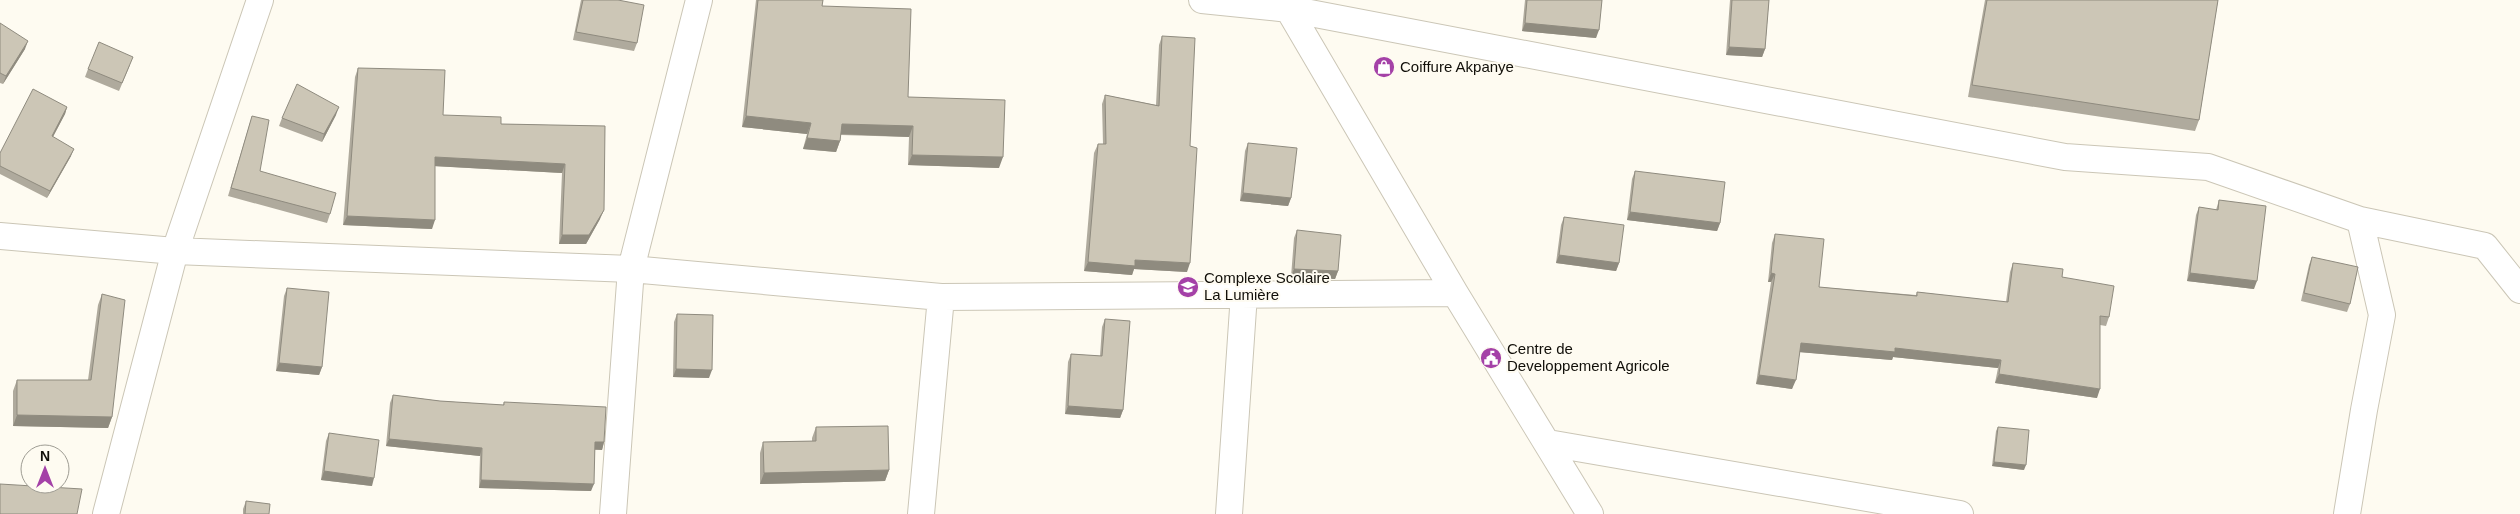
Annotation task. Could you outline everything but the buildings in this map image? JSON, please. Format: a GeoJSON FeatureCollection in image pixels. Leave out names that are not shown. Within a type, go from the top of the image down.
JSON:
{"type":"FeatureCollection","features":[{"type":"Feature","properties":{"kind":"street"},"geometry":{"type":"LineString","coordinates":[[106,514],[175,251],[260,0]]}},
{"type":"Feature","properties":{"kind":"street"},"geometry":{"type":"LineString","coordinates":[[613,514],[631,269],[699,0]]}},
{"type":"Feature","properties":{"kind":"street"},"geometry":{"type":"LineString","coordinates":[[1202,0],[1286,4],[2065,158],[2208,167],[2360,220],[2485,246],[2520,290]]}},
{"type":"Feature","properties":{"kind":"street"},"geometry":{"type":"LineString","coordinates":[[1286,4],[1455,292],[1590,514]]}},
{"type":"Feature","properties":{"kind":"street"},"geometry":{"type":"LineString","coordinates":[[2348,514],[2364,410],[2382,315],[2360,220]]}},
{"type":"Feature","properties":{"kind":"street"},"geometry":{"type":"LineString","coordinates":[[0,236],[175,251],[631,269],[941,297],[1455,292]]}},
{"type":"Feature","properties":{"kind":"street"},"geometry":{"type":"LineString","coordinates":[[1229,514],[1244,294]]}},
{"type":"Feature","properties":{"kind":"street"},"geometry":{"type":"LineString","coordinates":[[921,514],[941,297]]}},
{"type":"Feature","properties":{"kind":"street"},"geometry":{"type":"LineString","coordinates":[[1548,443],[1960,514]]}},
{"type":"Feature","properties":{"kind":"place","name":"Coiffure Akpanye"},"geometry":{"type":"Point","coordinates":[1384,67]}},
{"type":"Feature","properties":{"kind":"place","name":"Complexe Scolaire La Lumière"},"geometry":{"type":"Point","coordinates":[1188,287]}},
{"type":"Feature","properties":{"kind":"place","name":"Centre de Developpement Agricole"},"geometry":{"type":"Point","coordinates":[1491,358]}}]}
